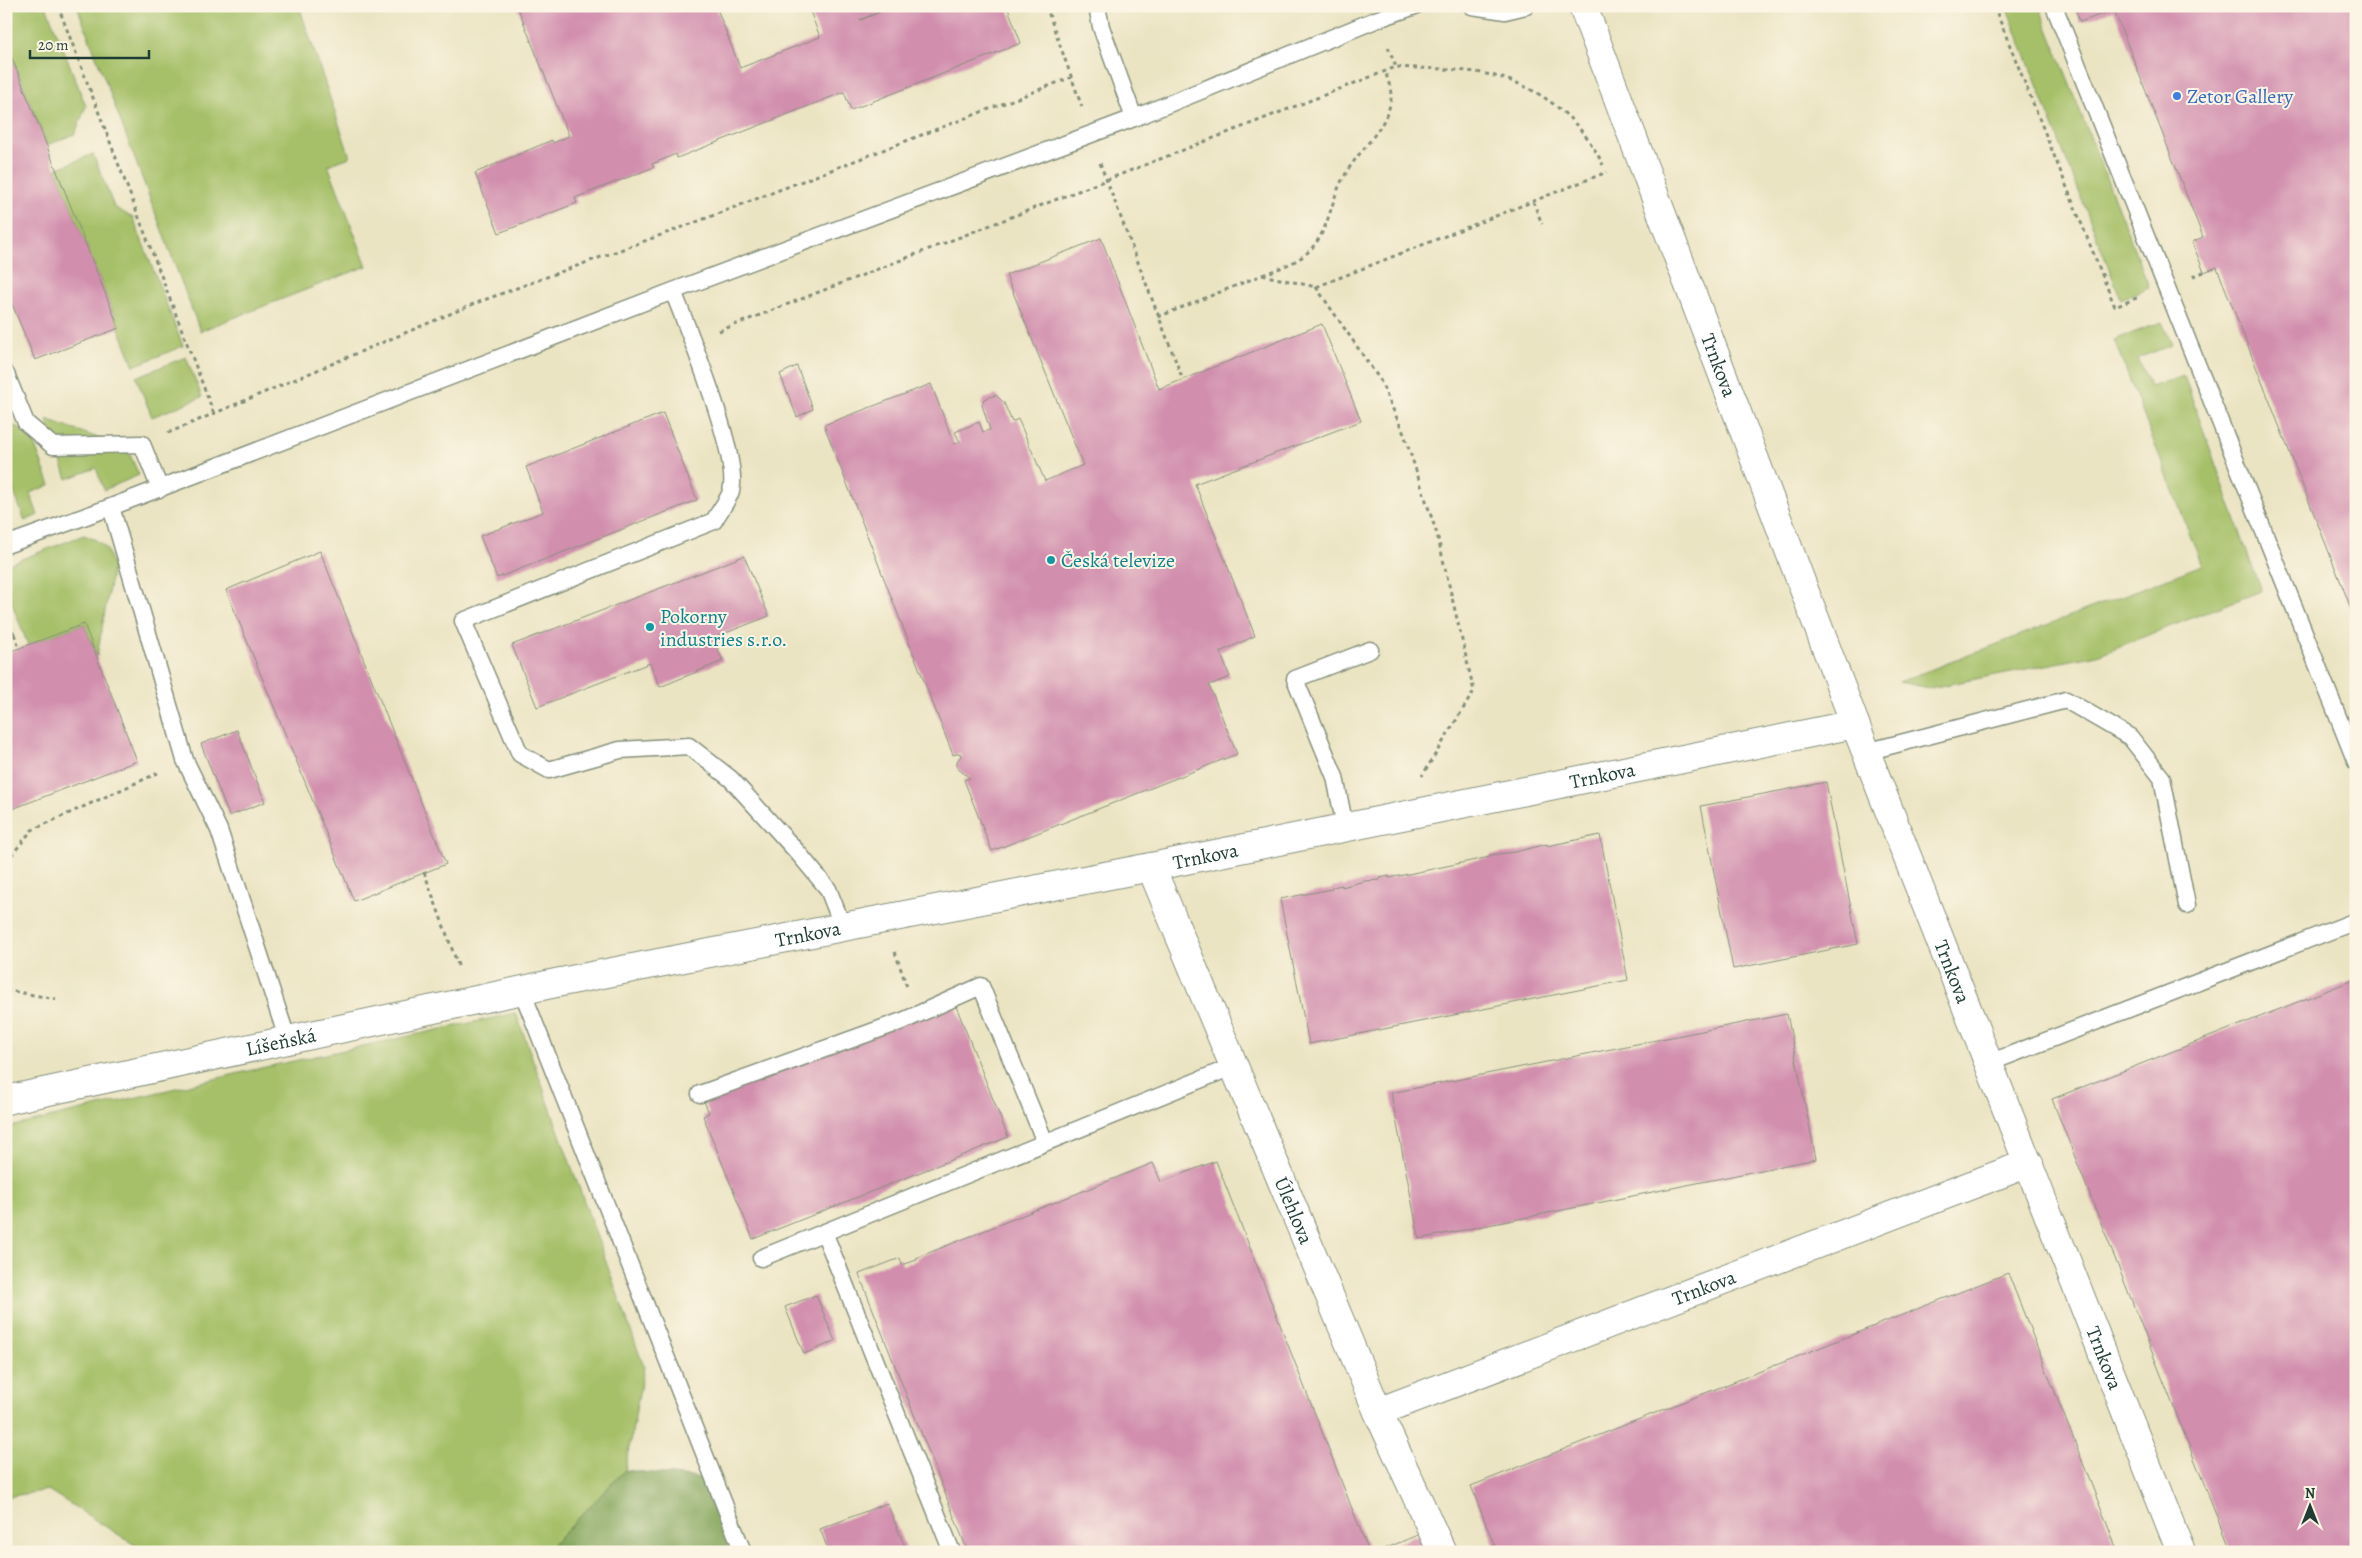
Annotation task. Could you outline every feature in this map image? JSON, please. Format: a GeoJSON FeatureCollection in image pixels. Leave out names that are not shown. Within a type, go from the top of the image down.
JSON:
{"type":"FeatureCollection","features":[{"type":"Feature","properties":{"kind":"street","name":"Trnkova"},"geometry":{"type":"LineString","coordinates":[[1583,6],[1854,724],[2029,1163],[2181,1552]]}},
{"type":"Feature","properties":{"kind":"street","name":"Trnkova"},"geometry":{"type":"LineString","coordinates":[[556,983],[1151,867],[1854,724]]}},
{"type":"Feature","properties":{"kind":"street","name":"Úlehlova"},"geometry":{"type":"LineString","coordinates":[[1151,867],[1378,1412],[1442,1552]]}},
{"type":"Feature","properties":{"kind":"street","name":"Líšeňská"},"geometry":{"type":"LineString","coordinates":[[6,1100],[556,983]]}},
{"type":"Feature","properties":{"kind":"street","name":"Trnkova"},"geometry":{"type":"LineString","coordinates":[[1378,1412],[2029,1163]]}},
{"type":"Feature","properties":{"kind":"lane"},"geometry":{"type":"LineString","coordinates":[[6,545],[160,489],[673,291],[1134,118],[1378,19],[1415,6]]}},
{"type":"Feature","properties":{"kind":"lane"},"geometry":{"type":"LineString","coordinates":[[1472,6],[1505,11],[1526,6]]}},
{"type":"Feature","properties":{"kind":"lane"},"geometry":{"type":"LineString","coordinates":[[2054,6],[2356,762]]}},
{"type":"Feature","properties":{"kind":"lane"},"geometry":{"type":"LineString","coordinates":[[1098,10],[1101,27],[1134,118]]}},
{"type":"Feature","properties":{"kind":"lane"},"geometry":{"type":"LineString","coordinates":[[673,291],[693,342],[730,456],[731,490],[714,520],[463,621],[520,754],[549,770],[620,750],[689,746],[731,779],[799,854],[828,890],[843,927]]}},
{"type":"Feature","properties":{"kind":"lane"},"geometry":{"type":"LineString","coordinates":[[6,374],[26,422],[53,446],[142,444],[160,489]]}},
{"type":"Feature","properties":{"kind":"lane"},"geometry":{"type":"LineString","coordinates":[[111,507],[185,760],[220,830],[288,1041]]}},
{"type":"Feature","properties":{"kind":"lane"},"geometry":{"type":"LineString","coordinates":[[1345,827],[1335,777],[1296,679],[1370,650]]}},
{"type":"Feature","properties":{"kind":"lane"},"geometry":{"type":"LineString","coordinates":[[1866,752],[2066,700],[2130,737],[2162,778],[2188,905]]}},
{"type":"Feature","properties":{"kind":"lane"},"geometry":{"type":"LineString","coordinates":[[1989,1063],[2356,921]]}},
{"type":"Feature","properties":{"kind":"lane"},"geometry":{"type":"LineString","coordinates":[[700,1094],[905,1020],[981,986],[1045,1142]]}},
{"type":"Feature","properties":{"kind":"lane"},"geometry":{"type":"LineString","coordinates":[[522,991],[743,1552]]}},
{"type":"Feature","properties":{"kind":"lane"},"geometry":{"type":"LineString","coordinates":[[761,1258],[1234,1066]]}},
{"type":"Feature","properties":{"kind":"lane"},"geometry":{"type":"LineString","coordinates":[[824,1232],[952,1552]]}},
{"type":"Feature","properties":{"kind":"path"},"geometry":{"type":"LineString","coordinates":[[58,6],[214,415]]}},
{"type":"Feature","properties":{"kind":"path"},"geometry":{"type":"LineString","coordinates":[[1046,6],[1092,134],[1105,181],[1183,380]]}},
{"type":"Feature","properties":{"kind":"path"},"geometry":{"type":"LineString","coordinates":[[1994,6],[2114,307],[2204,272]]}},
{"type":"Feature","properties":{"kind":"path"},"geometry":{"type":"LineString","coordinates":[[1386,42],[1396,67]]}},
{"type":"Feature","properties":{"kind":"path"},"geometry":{"type":"LineString","coordinates":[[693,342],[1396,67],[1492,75],[1552,101],[1573,120],[1593,143],[1610,181]]}},
{"type":"Feature","properties":{"kind":"path"},"geometry":{"type":"LineString","coordinates":[[1158,316],[1262,276],[1306,254],[1321,238],[1328,224],[1344,176],[1382,125],[1390,107],[1390,86],[1385,72]]}},
{"type":"Feature","properties":{"kind":"path"},"geometry":{"type":"LineString","coordinates":[[142,444],[476,303],[691,224],[1072,77]]}},
{"type":"Feature","properties":{"kind":"path"},"geometry":{"type":"LineString","coordinates":[[1262,276],[1316,287],[1607,172]]}},
{"type":"Feature","properties":{"kind":"path"},"geometry":{"type":"LineString","coordinates":[[1533,201],[1542,224]]}},
{"type":"Feature","properties":{"kind":"path"},"geometry":{"type":"LineString","coordinates":[[1316,287],[1380,380],[1404,434],[1437,534],[1474,692],[1422,776]]}},
{"type":"Feature","properties":{"kind":"path"},"geometry":{"type":"LineString","coordinates":[[6,616],[19,648]]}},
{"type":"Feature","properties":{"kind":"path"},"geometry":{"type":"LineString","coordinates":[[6,637],[14,634]]}},
{"type":"Feature","properties":{"kind":"path"},"geometry":{"type":"LineString","coordinates":[[6,862],[32,830],[185,760]]}},
{"type":"Feature","properties":{"kind":"path"},"geometry":{"type":"LineString","coordinates":[[1412,778],[1432,774]]}},
{"type":"Feature","properties":{"kind":"path"},"geometry":{"type":"LineString","coordinates":[[6,990],[56,999]]}},
{"type":"Feature","properties":{"kind":"green space"},"geometry":{"type":"Polygon","coordinates":[[[6,6],[46,6],[86,106],[75,134],[47,145],[6,43],[6,6]]]}},
{"type":"Feature","properties":{"kind":"green space"},"geometry":{"type":"Polygon","coordinates":[[[77,6],[299,6],[350,157],[328,165],[367,266],[200,331],[77,6]]]}},
{"type":"Feature","properties":{"kind":"green space"},"geometry":{"type":"Polygon","coordinates":[[[2006,6],[2039,6],[2149,287],[2121,299],[2006,6]]]}},
{"type":"Feature","properties":{"kind":"green space"},"geometry":{"type":"Polygon","coordinates":[[[93,154],[114,207],[133,218],[183,346],[134,366],[56,169],[93,154]]]}},
{"type":"Feature","properties":{"kind":"green space"},"geometry":{"type":"Polygon","coordinates":[[[2162,322],[2172,345],[2138,358],[2150,387],[2184,376],[2261,591],[2097,655],[1930,688],[1899,682],[2202,565],[2114,340],[2162,322]]]}},
{"type":"Feature","properties":{"kind":"green space"},"geometry":{"type":"Polygon","coordinates":[[[186,357],[202,397],[152,417],[136,377],[186,357]]]}},
{"type":"Feature","properties":{"kind":"green space"},"geometry":{"type":"Polygon","coordinates":[[[47,420],[127,448],[139,475],[104,490],[96,468],[67,479],[47,420]]]}},
{"type":"Feature","properties":{"kind":"green space"},"geometry":{"type":"Polygon","coordinates":[[[6,424],[30,433],[50,485],[30,493],[38,515],[25,521],[12,487],[6,489],[6,424]]]}},
{"type":"Feature","properties":{"kind":"green space"},"geometry":{"type":"Polygon","coordinates":[[[84,535],[96,540],[106,548],[113,566],[97,656],[84,624],[28,645],[6,588],[6,565],[84,535]]]}},
{"type":"Feature","properties":{"kind":"green space"},"geometry":{"type":"Polygon","coordinates":[[[516,1013],[644,1367],[625,1470],[546,1552],[146,1552],[48,1490],[6,1497],[6,1128],[261,1068],[516,1013]]]}},
{"type":"Feature","properties":{"kind":"green space"},"geometry":{"type":"Polygon","coordinates":[[[625,1470],[701,1478],[730,1552],[546,1552],[625,1470]]]}},
{"type":"Feature","properties":{"kind":"building"},"geometry":{"type":"Polygon","coordinates":[[[517,6],[716,6],[740,68],[820,37],[808,6],[874,6],[877,13],[894,6],[1007,6],[1021,43],[851,110],[844,92],[677,158],[676,154],[652,164],[654,167],[575,198],[577,203],[499,233],[475,173],[552,140],[553,143],[569,136],[517,6]]]}},
{"type":"Feature","properties":{"kind":"building"},"geometry":{"type":"Polygon","coordinates":[[[2074,6],[2356,6],[2356,621],[2217,267],[2204,272],[2192,242],[2203,237],[2114,10],[2080,22],[2074,6]]]}},
{"type":"Feature","properties":{"kind":"building"},"geometry":{"type":"Polygon","coordinates":[[[6,43],[119,328],[35,360],[6,289],[6,43]]]}},
{"type":"Feature","properties":{"kind":"building","name":"Česká televize"},"geometry":{"type":"Polygon","coordinates":[[[1101,238],[1159,389],[1322,324],[1361,421],[1195,484],[1255,636],[1220,652],[1230,677],[1209,685],[1237,754],[992,851],[964,780],[970,778],[957,768],[957,761],[961,756],[960,753],[953,755],[824,425],[931,384],[954,444],[960,442],[955,432],[979,422],[983,432],[990,430],[982,405],[984,399],[996,395],[1004,403],[1012,422],[1018,419],[1045,481],[1083,465],[1006,275],[1101,238]]]}},
{"type":"Feature","properties":{"kind":"building"},"geometry":{"type":"Polygon","coordinates":[[[797,366],[813,409],[797,417],[780,374],[797,366]]]}},
{"type":"Feature","properties":{"kind":"building"},"geometry":{"type":"Polygon","coordinates":[[[663,413],[697,500],[497,578],[480,536],[543,512],[526,467],[663,413]]]}},
{"type":"Feature","properties":{"kind":"building"},"geometry":{"type":"Polygon","coordinates":[[[320,551],[446,864],[354,901],[226,590],[320,551]]]}},
{"type":"Feature","properties":{"kind":"building","name":"Pokorny industries s.r.o."},"geometry":{"type":"Polygon","coordinates":[[[744,556],[769,616],[713,638],[723,661],[660,687],[650,663],[537,707],[512,645],[744,556]]]}},
{"type":"Feature","properties":{"kind":"building"},"geometry":{"type":"Polygon","coordinates":[[[84,624],[137,761],[12,809],[6,795],[6,653],[84,624]]]}},
{"type":"Feature","properties":{"kind":"building"},"geometry":{"type":"Polygon","coordinates":[[[237,730],[265,802],[229,816],[201,744],[237,730]]]}},
{"type":"Feature","properties":{"kind":"building"},"geometry":{"type":"Polygon","coordinates":[[[1826,782],[1858,944],[1733,969],[1701,806],[1826,782]]]}},
{"type":"Feature","properties":{"kind":"building"},"geometry":{"type":"Polygon","coordinates":[[[1600,835],[1628,980],[1309,1044],[1280,899],[1332,889],[1332,887],[1342,885],[1342,887],[1364,881],[1380,880],[1380,878],[1389,876],[1389,878],[1490,857],[1490,855],[1515,852],[1547,844],[1547,846],[1600,835]]]}},
{"type":"Feature","properties":{"kind":"building"},"geometry":{"type":"Polygon","coordinates":[[[2356,979],[2356,1552],[2231,1552],[2052,1099],[2356,979]]]}},
{"type":"Feature","properties":{"kind":"building"},"geometry":{"type":"Polygon","coordinates":[[[954,1001],[1008,1137],[753,1239],[703,1116],[709,1113],[703,1099],[954,1001]]]}},
{"type":"Feature","properties":{"kind":"building"},"geometry":{"type":"Polygon","coordinates":[[[1787,1014],[1816,1159],[1419,1239],[1391,1093],[1787,1014]]]}},
{"type":"Feature","properties":{"kind":"building"},"geometry":{"type":"Polygon","coordinates":[[[1216,1161],[1369,1552],[968,1552],[859,1274],[900,1258],[902,1265],[917,1260],[916,1258],[1153,1163],[1161,1182],[1216,1161]]]}},
{"type":"Feature","properties":{"kind":"building"},"geometry":{"type":"Polygon","coordinates":[[[2008,1273],[2118,1552],[1497,1552],[1471,1486],[2008,1273]]]}},
{"type":"Feature","properties":{"kind":"building"},"geometry":{"type":"Polygon","coordinates":[[[816,1295],[835,1341],[804,1354],[785,1307],[816,1295]]]}},
{"type":"Feature","properties":{"kind":"building"},"geometry":{"type":"Polygon","coordinates":[[[887,1503],[907,1552],[829,1552],[820,1529],[887,1503]]]}},
{"type":"Feature","properties":{"kind":"building"},"geometry":{"type":"Polygon","coordinates":[[[1420,1534],[1428,1552],[1377,1552],[1420,1534]]]}},
{"type":"Feature","properties":{"kind":"place","name":"Zetor Gallery"},"geometry":{"type":"Point","coordinates":[2177,96]}},
{"type":"Feature","properties":{"kind":"place","name":"Česká televize"},"geometry":{"type":"Point","coordinates":[1051,560]}},
{"type":"Feature","properties":{"kind":"place","name":"Pokorny industries s.r.o."},"geometry":{"type":"Point","coordinates":[650,627]}}]}
